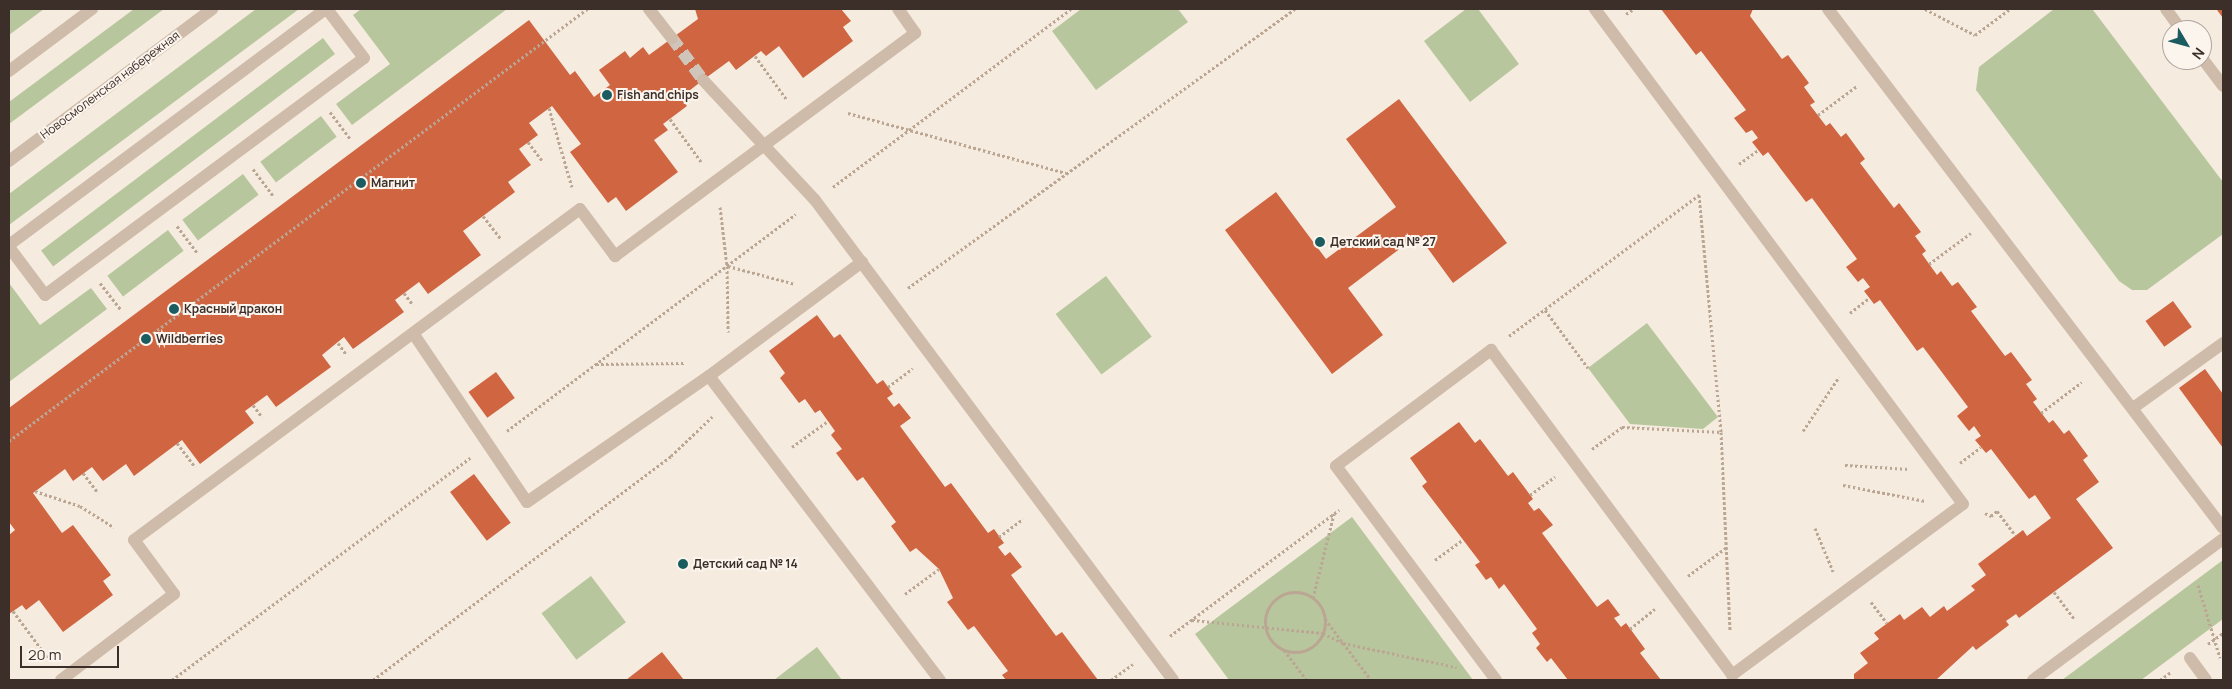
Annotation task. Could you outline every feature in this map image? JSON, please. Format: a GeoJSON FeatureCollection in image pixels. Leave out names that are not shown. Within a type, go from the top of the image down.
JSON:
{"type":"FeatureCollection","features":[{"type":"Feature","properties":{"kind":"street"},"geometry":{"type":"LineString","coordinates":[[9,71],[92,9]]}},
{"type":"Feature","properties":{"kind":"street","name":"Новосмоленская набережная"},"geometry":{"type":"LineString","coordinates":[[9,161],[212,9]]}},
{"type":"Feature","properties":{"kind":"street"},"geometry":{"type":"LineString","coordinates":[[326,9],[364,58],[45,295],[9,246],[326,9]]}},
{"type":"Feature","properties":{"kind":"street"},"geometry":{"type":"LineString","coordinates":[[649,9],[672,38]]}},
{"type":"Feature","properties":{"kind":"street"},"geometry":{"type":"LineString","coordinates":[[62,679],[174,594],[134,540],[415,336],[580,209],[615,256],[915,33],[898,9]]}},
{"type":"Feature","properties":{"kind":"street"},"geometry":{"type":"LineString","coordinates":[[1494,678],[1336,466],[1490,350],[1732,674],[1963,504],[1595,9]]}},
{"type":"Feature","properties":{"kind":"street"},"geometry":{"type":"LineString","coordinates":[[1828,9],[2223,528]]}},
{"type":"Feature","properties":{"kind":"street"},"geometry":{"type":"LineString","coordinates":[[2166,9],[2174,20]]}},
{"type":"Feature","properties":{"kind":"street"},"geometry":{"type":"LineString","coordinates":[[2211,70],[2223,86]]}},
{"type":"Feature","properties":{"kind":"street"},"geometry":{"type":"LineString","coordinates":[[703,80],[763,147],[815,200],[1173,680]]}},
{"type":"Feature","properties":{"kind":"street"},"geometry":{"type":"LineString","coordinates":[[415,336],[527,502],[709,376],[862,262]]}},
{"type":"Feature","properties":{"kind":"street"},"geometry":{"type":"LineString","coordinates":[[2133,408],[2223,343]]}},
{"type":"Feature","properties":{"kind":"street"},"geometry":{"type":"LineString","coordinates":[[709,376],[940,680]]}},
{"type":"Feature","properties":{"kind":"street"},"geometry":{"type":"LineString","coordinates":[[2033,680],[2223,539]]}},
{"type":"Feature","properties":{"kind":"street"},"geometry":{"type":"LineString","coordinates":[[2190,658],[2206,680]]}},
{"type":"Feature","properties":{"kind":"path"},"geometry":{"type":"LineString","coordinates":[[9,441],[587,9]]}},
{"type":"Feature","properties":{"kind":"path"},"geometry":{"type":"LineString","coordinates":[[172,680],[1071,9]]}},
{"type":"Feature","properties":{"kind":"path"},"geometry":{"type":"LineString","coordinates":[[890,301],[1295,9]]}},
{"type":"Feature","properties":{"kind":"path"},"geometry":{"type":"LineString","coordinates":[[1925,9],[1976,35],[2010,9]]}},
{"type":"Feature","properties":{"kind":"path"},"geometry":{"type":"LineString","coordinates":[[755,56],[801,118]]}},
{"type":"Feature","properties":{"kind":"path"},"geometry":{"type":"LineString","coordinates":[[1818,115],[1876,72]]}},
{"type":"Feature","properties":{"kind":"path"},"geometry":{"type":"LineString","coordinates":[[316,93],[350,139]]}},
{"type":"Feature","properties":{"kind":"path"},"geometry":{"type":"LineString","coordinates":[[820,104],[907,131],[1067,173]]}},
{"type":"Feature","properties":{"kind":"path"},"geometry":{"type":"LineString","coordinates":[[549,108],[558,151],[580,209]]}},
{"type":"Feature","properties":{"kind":"path"},"geometry":{"type":"LineString","coordinates":[[595,364],[728,362],[728,266],[716,182],[670,119]]}},
{"type":"Feature","properties":{"kind":"path"},"geometry":{"type":"LineString","coordinates":[[528,142],[543,162]]}},
{"type":"Feature","properties":{"kind":"path"},"geometry":{"type":"LineString","coordinates":[[239,151],[273,196]]}},
{"type":"Feature","properties":{"kind":"path"},"geometry":{"type":"LineString","coordinates":[[1490,350],[1721,178]]}},
{"type":"Feature","properties":{"kind":"path"},"geometry":{"type":"LineString","coordinates":[[1699,195],[1721,432],[1731,635]]}},
{"type":"Feature","properties":{"kind":"path"},"geometry":{"type":"LineString","coordinates":[[163,207],[198,253]]}},
{"type":"Feature","properties":{"kind":"path"},"geometry":{"type":"LineString","coordinates":[[1929,264],[1989,220]]}},
{"type":"Feature","properties":{"kind":"path"},"geometry":{"type":"LineString","coordinates":[[86,264],[121,310]]}},
{"type":"Feature","properties":{"kind":"path"},"geometry":{"type":"LineString","coordinates":[[728,266],[823,291]]}},
{"type":"Feature","properties":{"kind":"path"},"geometry":{"type":"LineString","coordinates":[[1544,310],[1588,368]]}},
{"type":"Feature","properties":{"kind":"path"},"geometry":{"type":"LineString","coordinates":[[888,387],[931,355]]}},
{"type":"Feature","properties":{"kind":"path"},"geometry":{"type":"LineString","coordinates":[[1804,431],[1853,356]]}},
{"type":"Feature","properties":{"kind":"path"},"geometry":{"type":"LineString","coordinates":[[2041,413],[2102,367]]}},
{"type":"Feature","properties":{"kind":"path"},"geometry":{"type":"LineString","coordinates":[[373,680],[671,456],[728,402]]}},
{"type":"Feature","properties":{"kind":"path"},"geometry":{"type":"LineString","coordinates":[[773,461],[828,421]]}},
{"type":"Feature","properties":{"kind":"path"},"geometry":{"type":"LineString","coordinates":[[1530,495],[1622,427],[1721,432]]}},
{"type":"Feature","properties":{"kind":"path"},"geometry":{"type":"LineString","coordinates":[[1844,465],[1937,469]]}},
{"type":"Feature","properties":{"kind":"path"},"geometry":{"type":"LineString","coordinates":[[83,473],[98,493]]}},
{"type":"Feature","properties":{"kind":"path"},"geometry":{"type":"LineString","coordinates":[[1843,485],[1963,504],[1991,516],[1997,511],[2016,536]]}},
{"type":"Feature","properties":{"kind":"path"},"geometry":{"type":"LineString","coordinates":[[35,492],[80,506],[134,540]]}},
{"type":"Feature","properties":{"kind":"path"},"geometry":{"type":"LineString","coordinates":[[1151,650],[1358,495]]}},
{"type":"Feature","properties":{"kind":"path"},"geometry":{"type":"LineString","coordinates":[[999,537],[1042,504]]}},
{"type":"Feature","properties":{"kind":"path"},"geometry":{"type":"LineString","coordinates":[[1334,513],[1313,598],[1325,618],[1371,680]]}},
{"type":"Feature","properties":{"kind":"path"},"geometry":{"type":"LineString","coordinates":[[1815,528],[1830,566],[1847,589]]}},
{"type":"Feature","properties":{"kind":"path"},"geometry":{"type":"LineString","coordinates":[[1417,574],[1463,540]]}},
{"type":"Feature","properties":{"kind":"path"},"geometry":{"type":"LineString","coordinates":[[1630,628],[1727,547]]}},
{"type":"Feature","properties":{"kind":"path"},"geometry":{"type":"LineString","coordinates":[[2191,563],[2216,638]]}},
{"type":"Feature","properties":{"kind":"path"},"geometry":{"type":"LineString","coordinates":[[886,609],[939,570]]}},
{"type":"Feature","properties":{"kind":"path"},"geometry":{"type":"LineString","coordinates":[[2054,592],[2089,639]]}},
{"type":"Feature","properties":{"kind":"path"},"geometry":{"type":"LineString","coordinates":[[1307,680],[1284,650],[1272,640],[1266,626],[1268,611],[1277,599],[1291,593],[1313,598]]}},
{"type":"Feature","properties":{"kind":"path"},"geometry":{"type":"LineString","coordinates":[[13,611],[62,679]]}},
{"type":"Feature","properties":{"kind":"path"},"geometry":{"type":"LineString","coordinates":[[1284,650],[1307,649],[1323,633],[1325,618]]}},
{"type":"Feature","properties":{"kind":"path"},"geometry":{"type":"LineString","coordinates":[[1192,620],[1323,633],[1343,643],[1494,678]]}},
{"type":"Feature","properties":{"kind":"green space"},"geometry":{"type":"Polygon","coordinates":[[[9,9],[44,9],[9,35],[9,9]]]}},
{"type":"Feature","properties":{"kind":"green space"},"geometry":{"type":"Polygon","coordinates":[[[134,9],[164,9],[9,124],[9,102],[134,9]]]}},
{"type":"Feature","properties":{"kind":"green space"},"geometry":{"type":"Polygon","coordinates":[[[256,9],[299,9],[9,225],[9,194],[256,9]]]}},
{"type":"Feature","properties":{"kind":"green space"},"geometry":{"type":"Polygon","coordinates":[[[361,9],[507,9],[352,125],[336,104],[390,64],[353,15],[361,9]]]}},
{"type":"Feature","properties":{"kind":"green space"},"geometry":{"type":"Polygon","coordinates":[[[1081,9],[1178,9],[1188,22],[1096,90],[1052,31],[1081,9]]]}},
{"type":"Feature","properties":{"kind":"green space"},"geometry":{"type":"Polygon","coordinates":[[[1466,9],[1478,9],[1519,64],[1470,102],[1424,41],[1466,9]]]}},
{"type":"Feature","properties":{"kind":"green space"},"geometry":{"type":"Polygon","coordinates":[[[2054,9],[2093,10],[2223,182],[2223,234],[2147,290],[2132,290],[2119,281],[1976,90],[1979,67],[2054,9]]]}},
{"type":"Feature","properties":{"kind":"green space"},"geometry":{"type":"Polygon","coordinates":[[[323,38],[335,54],[53,266],[41,250],[323,38]]]}},
{"type":"Feature","properties":{"kind":"green space"},"geometry":{"type":"Polygon","coordinates":[[[321,116],[337,137],[276,183],[260,162],[321,116]]]}},
{"type":"Feature","properties":{"kind":"green space"},"geometry":{"type":"Polygon","coordinates":[[[243,174],[259,195],[198,241],[182,220],[243,174]]]}},
{"type":"Feature","properties":{"kind":"green space"},"geometry":{"type":"Polygon","coordinates":[[[168,230],[184,251],[123,297],[107,276],[168,230]]]}},
{"type":"Feature","properties":{"kind":"green space"},"geometry":{"type":"Polygon","coordinates":[[[1106,276],[1152,337],[1101,375],[1056,314],[1106,276]]]}},
{"type":"Feature","properties":{"kind":"green space"},"geometry":{"type":"Polygon","coordinates":[[[9,283],[40,325],[91,288],[107,309],[9,382],[9,283]]]}},
{"type":"Feature","properties":{"kind":"green space"},"geometry":{"type":"Polygon","coordinates":[[[1647,323],[1718,417],[1703,429],[1630,424],[1588,368],[1647,323]]]}},
{"type":"Feature","properties":{"kind":"green space"},"geometry":{"type":"Polygon","coordinates":[[[1352,517],[1473,680],[1229,680],[1195,634],[1352,517]]]}},
{"type":"Feature","properties":{"kind":"green space"},"geometry":{"type":"Polygon","coordinates":[[[2223,560],[2223,619],[2141,680],[2062,680],[2223,560]]]}},
{"type":"Feature","properties":{"kind":"green space"},"geometry":{"type":"Polygon","coordinates":[[[591,576],[626,622],[576,660],[541,613],[591,576]]]}},
{"type":"Feature","properties":{"kind":"green space"},"geometry":{"type":"Polygon","coordinates":[[[817,647],[842,680],[774,680],[817,647]]]}},
{"type":"Feature","properties":{"kind":"building"},"geometry":{"type":"Polygon","coordinates":[[[695,9],[841,9],[851,21],[843,27],[853,41],[803,78],[779,46],[766,56],[761,51],[736,70],[729,61],[703,80],[680,98],[687,106],[663,124],[668,130],[654,140],[678,172],[626,211],[616,197],[608,203],[570,152],[581,144],[552,106],[529,123],[538,135],[519,149],[531,165],[508,182],[515,192],[463,231],[481,255],[428,294],[419,282],[395,300],[404,312],[353,349],[344,337],[322,355],[331,367],[276,407],[267,395],[245,411],[254,423],[200,464],[182,440],[134,476],[126,464],[103,481],[92,467],[73,481],[65,469],[33,493],[62,533],[73,525],[111,575],[103,581],[113,595],[63,632],[39,600],[26,610],[22,605],[9,614],[9,535],[15,530],[9,522],[9,408],[529,20],[570,75],[575,71],[594,97],[610,85],[599,70],[625,51],[630,58],[643,47],[649,55],[698,19],[695,9]]]}},
{"type":"Feature","properties":{"kind":"building"},"geometry":{"type":"Polygon","coordinates":[[[1661,9],[1753,9],[1750,16],[1782,59],[1788,55],[1809,83],[1804,87],[1815,102],[1810,105],[1826,126],[1830,123],[1841,137],[1846,133],[1865,159],[1860,163],[1894,208],[1899,203],[1921,232],[1915,236],[1926,251],[1922,254],[1937,275],[1941,271],[1952,286],[1958,282],[1977,307],[1971,311],[2005,356],[2011,352],[2032,380],[2026,384],[2037,399],[2033,402],[2049,423],[2053,420],[2064,434],[2069,430],[2088,456],[2083,460],[2099,482],[2076,499],[2113,548],[2019,618],[2016,614],[2006,621],[2009,625],[1976,650],[1973,646],[1936,680],[1854,680],[1854,674],[1868,663],[1860,653],[1879,639],[1874,633],[1900,614],[1904,620],[1922,607],[1930,617],[1944,606],[1947,611],[1975,590],[1971,586],[1986,575],[1978,564],[2023,530],[2027,536],[2051,518],[2035,495],[2029,499],[1991,449],[1986,453],[1975,440],[1981,436],[1974,426],[1969,431],[1957,416],[1968,407],[1923,347],[1917,351],[1880,300],[1874,304],[1864,291],[1870,287],[1863,278],[1858,282],[1846,267],[1857,259],[1812,198],[1806,202],[1768,152],[1763,156],[1752,142],[1758,138],[1752,130],[1746,133],[1734,118],[1746,110],[1701,51],[1696,55],[1661,9]]]}},
{"type":"Feature","properties":{"kind":"building"},"geometry":{"type":"Polygon","coordinates":[[[2223,9],[2223,18],[2217,10],[2223,9]]]}},
{"type":"Feature","properties":{"kind":"building"},"geometry":{"type":"Polygon","coordinates":[[[1399,99],[1507,243],[1453,283],[1418,235],[1348,288],[1383,335],[1332,374],[1225,230],[1276,192],[1326,259],[1396,207],[1346,139],[1399,99]]]}},
{"type":"Feature","properties":{"kind":"building"},"geometry":{"type":"Polygon","coordinates":[[[2173,301],[2192,327],[2164,347],[2145,321],[2173,301]]]}},
{"type":"Feature","properties":{"kind":"building"},"geometry":{"type":"Polygon","coordinates":[[[817,315],[834,338],[840,334],[877,384],[883,380],[893,394],[887,398],[894,407],[899,403],[911,418],[900,426],[945,487],[951,483],[988,533],[994,529],[1004,543],[998,547],[1005,556],[1010,552],[1022,567],[1011,575],[1056,636],[1062,632],[1098,680],[1006,680],[1002,675],[1008,671],[974,626],[968,630],[947,602],[953,598],[939,569],[916,548],[910,552],[891,526],[896,522],[863,477],[857,481],[836,453],[842,449],[831,435],[835,431],[820,410],[815,413],[805,399],[799,403],[780,378],[785,373],[769,351],[817,315]]]}},
{"type":"Feature","properties":{"kind":"building"},"geometry":{"type":"Polygon","coordinates":[[[2205,369],[2223,394],[2223,448],[2179,388],[2205,369]]]}},
{"type":"Feature","properties":{"kind":"building"},"geometry":{"type":"Polygon","coordinates":[[[496,372],[515,398],[487,418],[468,392],[496,372]]]}},
{"type":"Feature","properties":{"kind":"building"},"geometry":{"type":"Polygon","coordinates":[[[1459,422],[1475,443],[1480,439],[1508,476],[1513,472],[1533,499],[1528,503],[1534,511],[1539,508],[1553,525],[1542,533],[1597,607],[1608,599],[1620,615],[1614,618],[1621,627],[1626,623],[1645,649],[1640,653],[1661,680],[1568,680],[1551,658],[1547,662],[1536,648],[1540,644],[1532,633],[1537,629],[1504,584],[1499,589],[1491,577],[1486,580],[1475,565],[1480,562],[1422,486],[1427,482],[1410,458],[1459,422]]]}},
{"type":"Feature","properties":{"kind":"building"},"geometry":{"type":"Polygon","coordinates":[[[474,474],[511,523],[487,541],[450,492],[474,474]]]}},
{"type":"Feature","properties":{"kind":"building"},"geometry":{"type":"Polygon","coordinates":[[[662,652],[684,680],[626,680],[662,652]]]}},
{"type":"Feature","properties":{"kind":"tunnel"},"geometry":{"type":"LineString","coordinates":[[672,38],[703,80]]}},
{"type":"Feature","properties":{"kind":"place","name":"Fish and chips"},"geometry":{"type":"Point","coordinates":[607,95]}},
{"type":"Feature","properties":{"kind":"place","name":"Магнит"},"geometry":{"type":"Point","coordinates":[361,183]}},
{"type":"Feature","properties":{"kind":"place","name":"Детский сад № 27"},"geometry":{"type":"Point","coordinates":[1320,242]}},
{"type":"Feature","properties":{"kind":"place","name":"Красный дракон"},"geometry":{"type":"Point","coordinates":[174,309]}},
{"type":"Feature","properties":{"kind":"place","name":"Wildberries"},"geometry":{"type":"Point","coordinates":[146,339]}},
{"type":"Feature","properties":{"kind":"place","name":"Детский сад № 14"},"geometry":{"type":"Point","coordinates":[683,564]}}]}
